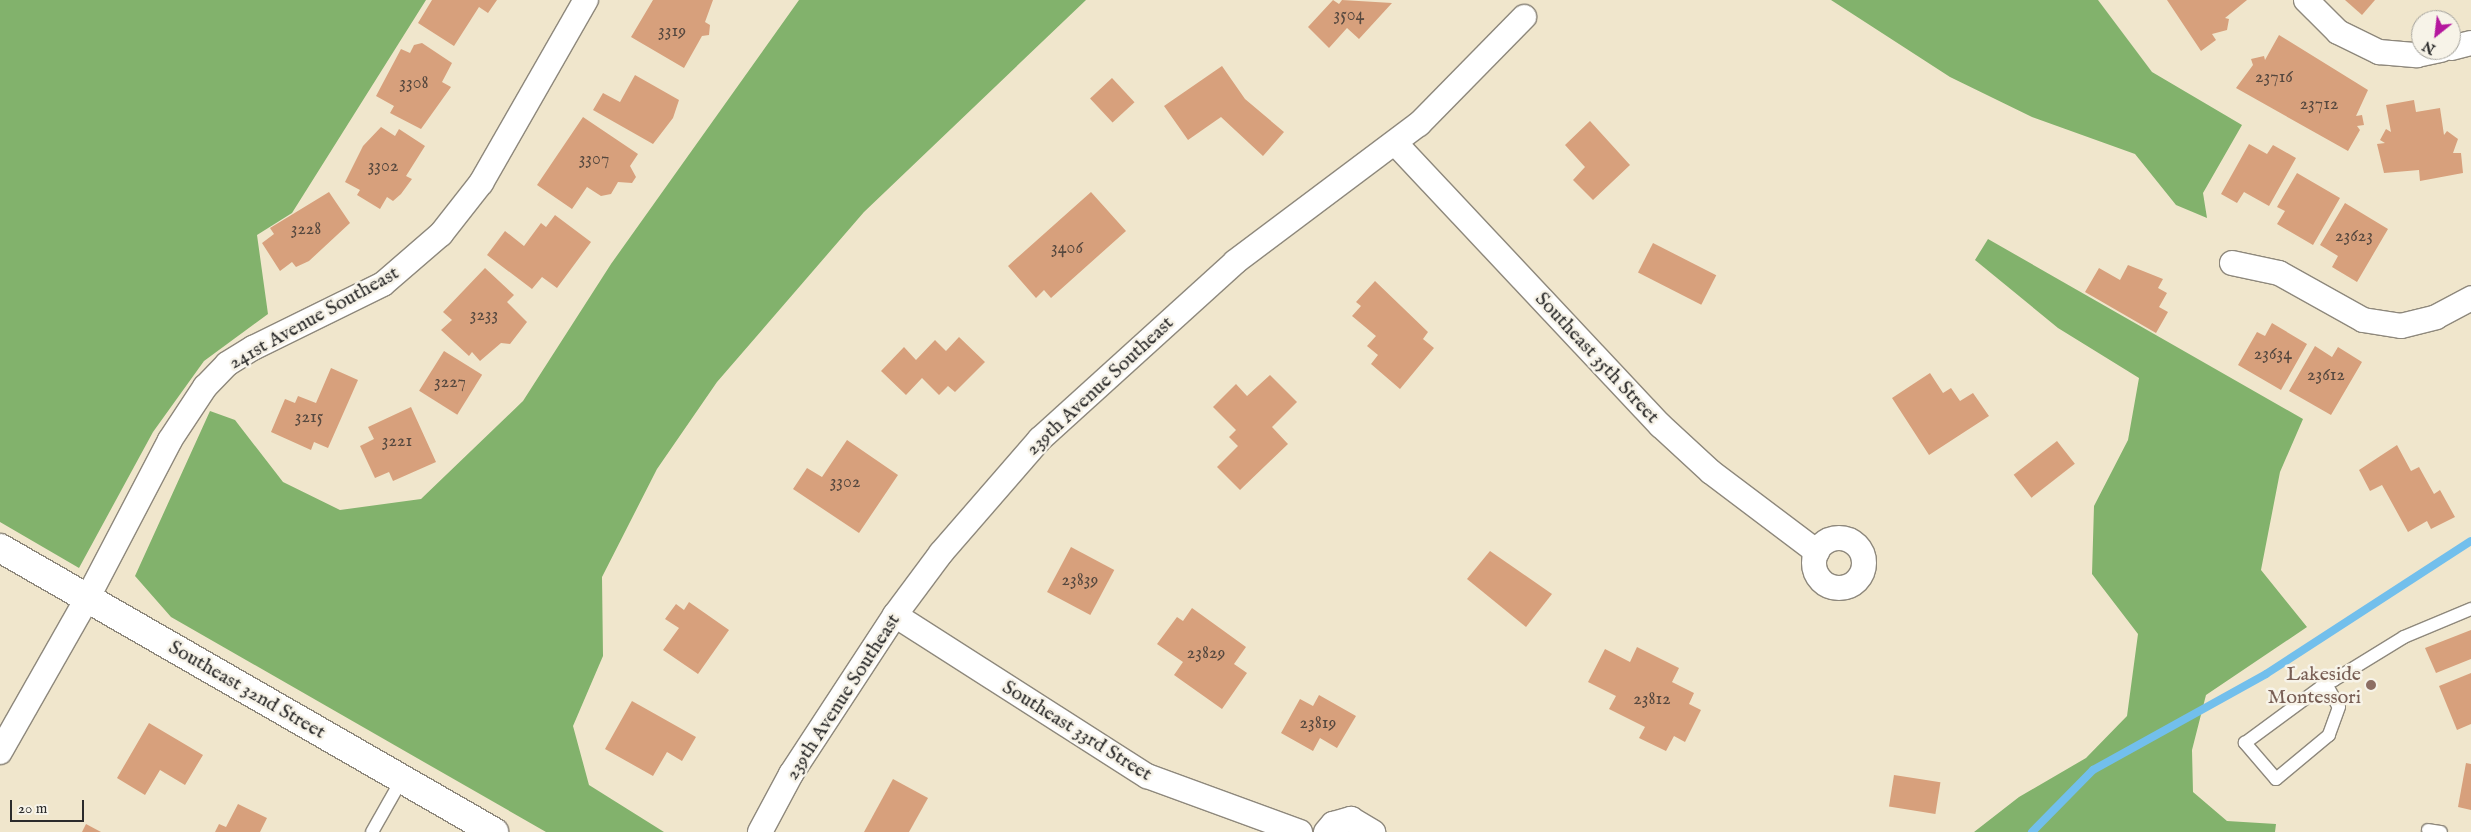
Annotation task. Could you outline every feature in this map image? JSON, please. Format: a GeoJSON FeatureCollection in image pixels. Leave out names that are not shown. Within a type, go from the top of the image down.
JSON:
{"type":"FeatureCollection","features":[{"type":"Feature","properties":{"kind":"street","name":"241st Avenue Southeast"},"geometry":{"type":"LineString","coordinates":[[0,752],[88,599],[170,440],[205,387],[227,364],[253,348],[383,284],[441,234],[480,182],[586,0]]}},
{"type":"Feature","properties":{"kind":"street"},"geometry":{"type":"LineString","coordinates":[[2306,0],[2359,45],[2394,55],[2411,53]]}},
{"type":"Feature","properties":{"kind":"street","name":"239th Avenue Southeast"},"geometry":{"type":"LineString","coordinates":[[760,832],[791,774],[895,615],[941,553],[1040,439],[1235,262],[1396,144],[1524,17]]}},
{"type":"Feature","properties":{"kind":"street","name":"Southeast 35th Street"},"geometry":{"type":"LineString","coordinates":[[1396,144],[1660,425],[1712,472],[1816,552]]}},
{"type":"Feature","properties":{"kind":"street"},"geometry":{"type":"LineString","coordinates":[[2232,263],[2279,273],[2363,320],[2401,326],[2436,317],[2471,298]]}},
{"type":"Feature","properties":{"kind":"street","name":"Southeast 32nd Street"},"geometry":{"type":"LineString","coordinates":[[0,548],[494,832]]}},
{"type":"Feature","properties":{"kind":"street","name":"Southeast 33rd Street"},"geometry":{"type":"LineString","coordinates":[[895,615],[1147,776],[1300,832]]}},
{"type":"Feature","properties":{"kind":"street"},"geometry":{"type":"LineString","coordinates":[[1326,832],[1332,824],[1351,818],[1373,832]]}},
{"type":"Feature","properties":{"kind":"lane"},"geometry":{"type":"LineString","coordinates":[[2326,684],[2339,707],[2329,735],[2276,779],[2245,743],[2326,684],[2404,637],[2471,609]]}},
{"type":"Feature","properties":{"kind":"lane"},"geometry":{"type":"LineString","coordinates":[[372,832],[402,779]]}},
{"type":"Feature","properties":{"kind":"lane"},"geometry":{"type":"LineString","coordinates":[[2428,830],[2441,832]]}},
{"type":"Feature","properties":{"kind":"green space"},"geometry":{"type":"Polygon","coordinates":[[[0,0],[426,0],[292,213],[257,235],[268,314],[204,361],[153,432],[79,568],[0,522],[0,0]]]}},
{"type":"Feature","properties":{"kind":"green space"},"geometry":{"type":"Polygon","coordinates":[[[799,0],[1086,0],[864,212],[717,382],[657,469],[602,577],[603,656],[573,726],[589,785],[664,832],[546,832],[171,617],[135,576],[210,411],[235,420],[283,482],[340,510],[421,499],[523,401],[611,264],[799,0]]]}},
{"type":"Feature","properties":{"kind":"green space"},"geometry":{"type":"Polygon","coordinates":[[[1831,0],[2098,0],[2152,72],[2242,125],[2203,193],[2207,218],[2176,205],[2135,154],[2032,117],[1950,77],[1831,0]]]}},
{"type":"Feature","properties":{"kind":"green space"},"geometry":{"type":"Polygon","coordinates":[[[1988,239],[2303,419],[2280,472],[2261,570],[2307,627],[2206,695],[2192,750],[2193,792],[2227,821],[2276,824],[2275,832],[1974,832],[2019,797],[2086,758],[2127,716],[2138,634],[2092,574],[2094,506],[2128,440],[2139,378],[2058,328],[1975,260],[1988,239]]]}},
{"type":"Feature","properties":{"kind":"building"},"geometry":{"type":"Polygon","coordinates":[[[432,0],[497,0],[488,13],[479,7],[454,46],[418,23],[432,0]]]}},
{"type":"Feature","properties":{"kind":"building"},"geometry":{"type":"Polygon","coordinates":[[[653,0],[713,0],[705,22],[710,25],[709,35],[702,36],[684,68],[631,37],[653,0]]]}},
{"type":"Feature","properties":{"kind":"building"},"geometry":{"type":"Polygon","coordinates":[[[1333,0],[1339,4],[1342,0],[1392,3],[1359,39],[1347,28],[1329,48],[1308,27],[1333,0]]]}},
{"type":"Feature","properties":{"kind":"building"},"geometry":{"type":"Polygon","coordinates":[[[2167,0],[2247,0],[2225,18],[2229,19],[2227,30],[2212,34],[2216,40],[2201,51],[2167,0]]]}},
{"type":"Feature","properties":{"kind":"building"},"geometry":{"type":"Polygon","coordinates":[[[2345,0],[2375,0],[2362,15],[2345,0]]]}},
{"type":"Feature","properties":{"kind":"building"},"geometry":{"type":"Polygon","coordinates":[[[2279,35],[2368,90],[2356,116],[2362,115],[2364,125],[2357,126],[2360,130],[2348,151],[2236,88],[2253,65],[2251,59],[2264,56],[2265,60],[2279,35]]]}},
{"type":"Feature","properties":{"kind":"building"},"geometry":{"type":"Polygon","coordinates":[[[422,43],[452,63],[442,82],[451,87],[421,129],[390,113],[394,106],[376,96],[401,49],[410,53],[414,45],[422,43]]]}},
{"type":"Feature","properties":{"kind":"building"},"geometry":{"type":"Polygon","coordinates":[[[1222,66],[1245,99],[1284,132],[1263,156],[1221,117],[1188,140],[1164,106],[1222,66]]]}},
{"type":"Feature","properties":{"kind":"building"},"geometry":{"type":"Polygon","coordinates":[[[635,75],[679,100],[673,118],[653,144],[593,110],[603,93],[620,102],[635,75]]]}},
{"type":"Feature","properties":{"kind":"building"},"geometry":{"type":"Polygon","coordinates":[[[1112,78],[1135,102],[1113,123],[1090,98],[1112,78]]]}},
{"type":"Feature","properties":{"kind":"building"},"geometry":{"type":"Polygon","coordinates":[[[2414,100],[2416,112],[2440,108],[2444,135],[2447,131],[2458,139],[2453,153],[2461,153],[2463,173],[2420,181],[2419,170],[2384,173],[2377,144],[2385,143],[2380,140],[2386,129],[2391,132],[2386,105],[2414,100]]]}},
{"type":"Feature","properties":{"kind":"building"},"geometry":{"type":"Polygon","coordinates":[[[583,117],[638,154],[630,166],[636,177],[632,183],[618,182],[611,194],[601,196],[587,187],[572,209],[537,185],[583,117]]]}},
{"type":"Feature","properties":{"kind":"building"},"geometry":{"type":"Polygon","coordinates":[[[1590,121],[1630,165],[1593,200],[1573,180],[1585,167],[1565,145],[1590,121]]]}},
{"type":"Feature","properties":{"kind":"building"},"geometry":{"type":"Polygon","coordinates":[[[381,127],[395,136],[399,129],[425,146],[406,176],[412,179],[393,201],[387,197],[380,209],[357,195],[360,190],[345,182],[363,146],[381,127]]]}},
{"type":"Feature","properties":{"kind":"building"},"geometry":{"type":"Polygon","coordinates":[[[2249,144],[2267,154],[2273,145],[2296,158],[2269,206],[2244,192],[2237,203],[2221,194],[2249,144]]]}},
{"type":"Feature","properties":{"kind":"building"},"geometry":{"type":"Polygon","coordinates":[[[2297,173],[2340,198],[2313,245],[2277,224],[2285,211],[2277,207],[2297,173]]]}},
{"type":"Feature","properties":{"kind":"building"},"geometry":{"type":"Polygon","coordinates":[[[329,192],[350,223],[309,261],[296,267],[292,262],[280,271],[262,243],[274,234],[270,228],[329,192]]]}},
{"type":"Feature","properties":{"kind":"building"},"geometry":{"type":"Polygon","coordinates":[[[1091,192],[1126,231],[1051,298],[1044,290],[1036,298],[1008,266],[1091,192]]]}},
{"type":"Feature","properties":{"kind":"building"},"geometry":{"type":"Polygon","coordinates":[[[2345,203],[2388,229],[2357,282],[2332,267],[2338,256],[2320,245],[2345,203]]]}},
{"type":"Feature","properties":{"kind":"building"},"geometry":{"type":"Polygon","coordinates":[[[555,215],[591,242],[557,288],[542,277],[532,289],[487,255],[505,231],[524,246],[541,223],[546,227],[555,215]]]}},
{"type":"Feature","properties":{"kind":"building"},"geometry":{"type":"Polygon","coordinates":[[[1653,243],[1716,275],[1701,305],[1638,272],[1653,243]]]}},
{"type":"Feature","properties":{"kind":"building"},"geometry":{"type":"Polygon","coordinates":[[[2128,265],[2163,279],[2158,288],[2167,293],[2159,307],[2168,312],[2156,333],[2085,292],[2099,268],[2120,280],[2128,265]]]}},
{"type":"Feature","properties":{"kind":"building"},"geometry":{"type":"Polygon","coordinates":[[[485,268],[514,295],[507,302],[527,322],[510,344],[501,343],[480,361],[472,352],[469,356],[441,330],[452,320],[443,312],[485,268]]]}},
{"type":"Feature","properties":{"kind":"building"},"geometry":{"type":"Polygon","coordinates":[[[1375,281],[1428,332],[1423,339],[1434,348],[1400,389],[1371,364],[1378,355],[1367,346],[1376,336],[1352,316],[1361,306],[1356,302],[1375,281]]]}},
{"type":"Feature","properties":{"kind":"building"},"geometry":{"type":"Polygon","coordinates":[[[2272,323],[2307,344],[2281,390],[2238,365],[2257,332],[2265,336],[2272,323]]]}},
{"type":"Feature","properties":{"kind":"building"},"geometry":{"type":"Polygon","coordinates":[[[959,337],[985,362],[955,392],[948,386],[939,395],[922,378],[906,395],[881,371],[904,347],[916,360],[935,340],[946,351],[959,337]]]}},
{"type":"Feature","properties":{"kind":"building"},"geometry":{"type":"Polygon","coordinates":[[[2315,346],[2332,357],[2338,347],[2362,362],[2331,415],[2289,391],[2315,346]]]}},
{"type":"Feature","properties":{"kind":"building"},"geometry":{"type":"Polygon","coordinates":[[[444,351],[482,375],[457,415],[419,391],[444,351]]]}},
{"type":"Feature","properties":{"kind":"building"},"geometry":{"type":"Polygon","coordinates":[[[331,368],[358,380],[328,448],[314,442],[311,450],[271,432],[285,399],[295,403],[298,396],[316,403],[331,368]]]}},
{"type":"Feature","properties":{"kind":"building"},"geometry":{"type":"Polygon","coordinates":[[[1930,373],[1943,393],[1951,388],[1960,401],[1973,393],[1989,416],[1929,455],[1892,398],[1930,373]]]}},
{"type":"Feature","properties":{"kind":"building"},"geometry":{"type":"Polygon","coordinates":[[[1270,375],[1297,402],[1272,427],[1288,444],[1240,490],[1217,467],[1238,446],[1229,437],[1236,430],[1213,407],[1236,384],[1247,396],[1270,375]]]}},
{"type":"Feature","properties":{"kind":"building"},"geometry":{"type":"Polygon","coordinates":[[[411,407],[436,462],[393,481],[389,472],[375,478],[360,446],[374,439],[368,427],[411,407]]]}},
{"type":"Feature","properties":{"kind":"building"},"geometry":{"type":"Polygon","coordinates":[[[847,440],[898,475],[859,533],[793,489],[807,468],[822,477],[847,440]]]}},
{"type":"Feature","properties":{"kind":"building"},"geometry":{"type":"Polygon","coordinates":[[[2057,441],[2075,464],[2032,498],[2014,475],[2057,441]]]}},
{"type":"Feature","properties":{"kind":"building"},"geometry":{"type":"Polygon","coordinates":[[[2397,445],[2411,471],[2419,467],[2434,494],[2440,490],[2455,517],[2431,529],[2427,521],[2408,532],[2382,485],[2370,491],[2359,470],[2397,445]]]}},
{"type":"Feature","properties":{"kind":"building"},"geometry":{"type":"Polygon","coordinates":[[[1071,547],[1114,570],[1090,615],[1047,592],[1071,547]]]}},
{"type":"Feature","properties":{"kind":"building"},"geometry":{"type":"Polygon","coordinates":[[[1490,551],[1552,594],[1526,627],[1467,579],[1490,551]]]}},
{"type":"Feature","properties":{"kind":"building"},"geometry":{"type":"Polygon","coordinates":[[[689,602],[729,630],[698,674],[663,650],[679,628],[665,619],[676,604],[684,610],[689,602]]]}},
{"type":"Feature","properties":{"kind":"building"},"geometry":{"type":"Polygon","coordinates":[[[1192,608],[1246,647],[1234,664],[1247,673],[1222,709],[1174,675],[1183,662],[1157,644],[1177,617],[1183,621],[1192,608]]]}},
{"type":"Feature","properties":{"kind":"building"},"geometry":{"type":"Polygon","coordinates":[[[2471,630],[2471,659],[2436,673],[2425,648],[2471,630]]]}},
{"type":"Feature","properties":{"kind":"building"},"geometry":{"type":"Polygon","coordinates":[[[1637,647],[1679,668],[1672,682],[1694,693],[1689,704],[1701,710],[1685,742],[1674,736],[1666,751],[1639,738],[1645,727],[1609,709],[1616,696],[1588,682],[1605,649],[1630,662],[1637,647]]]}},
{"type":"Feature","properties":{"kind":"building"},"geometry":{"type":"Polygon","coordinates":[[[2471,673],[2471,724],[2457,730],[2439,686],[2471,673]]]}},
{"type":"Feature","properties":{"kind":"building"},"geometry":{"type":"Polygon","coordinates":[[[1319,695],[1356,716],[1337,748],[1320,738],[1313,751],[1281,733],[1300,699],[1313,706],[1319,695]]]}},
{"type":"Feature","properties":{"kind":"building"},"geometry":{"type":"Polygon","coordinates":[[[632,701],[696,737],[682,761],[667,752],[653,776],[605,749],[632,701]]]}},
{"type":"Feature","properties":{"kind":"building"},"geometry":{"type":"Polygon","coordinates":[[[149,723],[203,755],[185,785],[160,770],[145,795],[117,778],[149,723]]]}},
{"type":"Feature","properties":{"kind":"building"},"geometry":{"type":"Polygon","coordinates":[[[2466,763],[2471,764],[2471,810],[2458,807],[2466,763]]]}},
{"type":"Feature","properties":{"kind":"building"},"geometry":{"type":"Polygon","coordinates":[[[1894,775],[1940,782],[1935,814],[1889,807],[1894,775]]]}},
{"type":"Feature","properties":{"kind":"building"},"geometry":{"type":"Polygon","coordinates":[[[893,779],[928,798],[909,832],[864,832],[893,779]]]}},
{"type":"Feature","properties":{"kind":"building"},"geometry":{"type":"Polygon","coordinates":[[[238,804],[267,818],[260,832],[215,832],[219,824],[226,827],[238,804]]]}},
{"type":"Feature","properties":{"kind":"building"},"geometry":{"type":"Polygon","coordinates":[[[86,824],[101,832],[82,832],[86,824]]]}},
{"type":"Feature","properties":{"kind":"waterway"},"geometry":{"type":"LineString","coordinates":[[2032,832],[2093,770],[2266,674],[2471,541]]}},
{"type":"Feature","properties":{"kind":"place","name":"Lakeside Montessori"},"geometry":{"type":"Point","coordinates":[2371,685]}}]}
